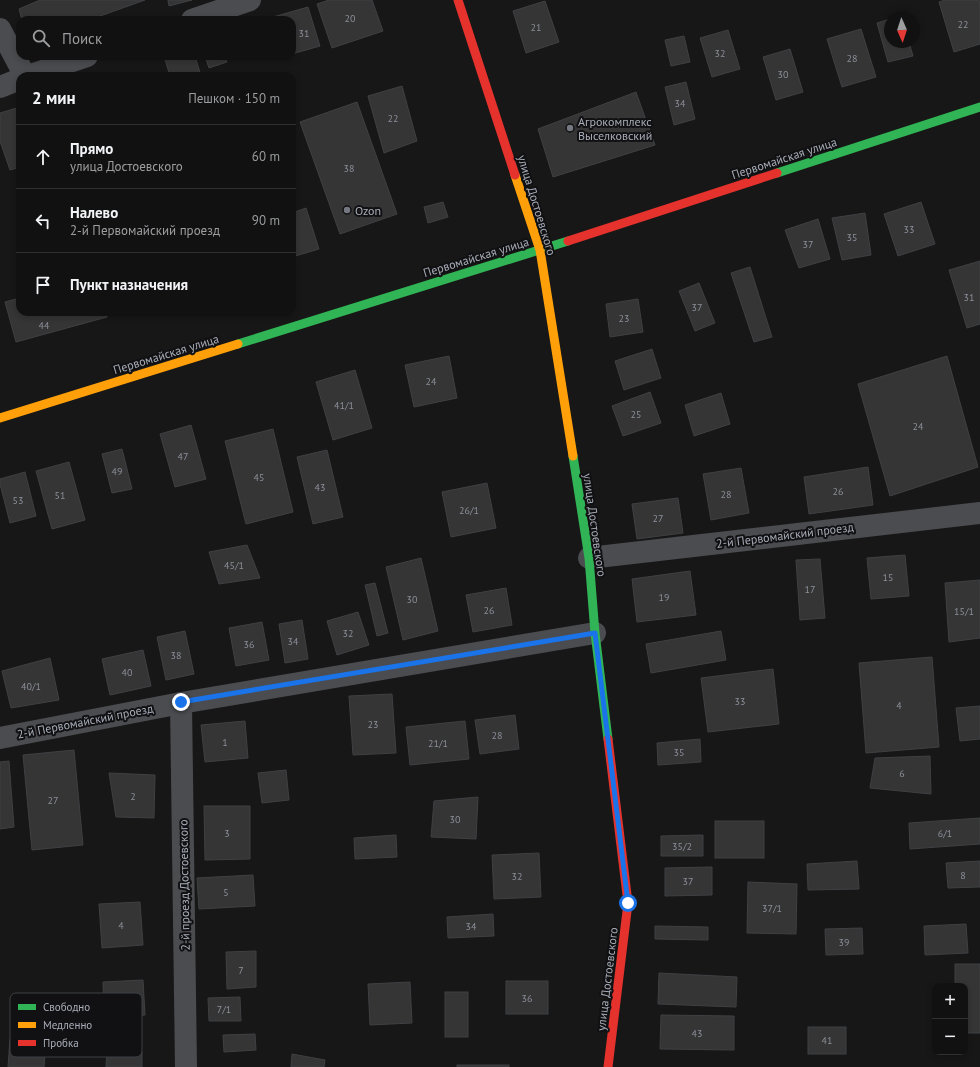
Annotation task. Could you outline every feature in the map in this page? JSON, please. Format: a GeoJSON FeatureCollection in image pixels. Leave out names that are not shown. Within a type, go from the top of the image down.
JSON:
{"type":"FeatureCollection","features":[{"type":"Feature","properties":{"kind":"street"},"geometry":{"type":"LineString","coordinates":[[204,16],[250,0]]}},
{"type":"Feature","properties":{"kind":"street","name":"улица Достоевского"},"geometry":{"type":"LineString","coordinates":[[458,0],[540,250],[589,558],[595,633],[628,903],[608,1067]]}},
{"type":"Feature","properties":{"kind":"street"},"geometry":{"type":"LineString","coordinates":[[0,29],[16,59]]}},
{"type":"Feature","properties":{"kind":"street"},"geometry":{"type":"LineString","coordinates":[[16,60],[23,72]]}},
{"type":"Feature","properties":{"kind":"street"},"geometry":{"type":"LineString","coordinates":[[40,72],[75,60]]}},
{"type":"Feature","properties":{"kind":"street"},"geometry":{"type":"LineString","coordinates":[[0,87],[16,81]]}},
{"type":"Feature","properties":{"kind":"street","name":"Первомайская улица"},"geometry":{"type":"LineString","coordinates":[[0,418],[540,250],[980,108]]}},
{"type":"Feature","properties":{"kind":"street","name":"2-й Первомайский проезд"},"geometry":{"type":"LineString","coordinates":[[589,558],[980,513]]}},
{"type":"Feature","properties":{"kind":"street","name":"2-й Первомайский проезд"},"geometry":{"type":"LineString","coordinates":[[0,738],[181,702],[595,633]]}},
{"type":"Feature","properties":{"kind":"street","name":"2-й проезд Достоевского"},"geometry":{"type":"LineString","coordinates":[[181,702],[186,1067]]}},
{"type":"Feature","properties":{"kind":"building"},"geometry":{"type":"Polygon","coordinates":[[[40,0],[145,0],[100,16],[21,16],[19,9],[40,0]]]}},
{"type":"Feature","properties":{"kind":"building"},"geometry":{"type":"Polygon","coordinates":[[[168,0],[192,0],[169,6],[168,0]]]}},
{"type":"Feature","properties":{"kind":"building"},"geometry":{"type":"Polygon","coordinates":[[[329,0],[372,0],[383,31],[332,48],[317,4],[329,0]]]}},
{"type":"Feature","properties":{"kind":"building"},"geometry":{"type":"Polygon","coordinates":[[[945,0],[979,0],[980,44],[954,52],[939,2],[945,0]]]}},
{"type":"Feature","properties":{"kind":"building"},"geometry":{"type":"Polygon","coordinates":[[[545,1],[559,42],[526,53],[513,11],[545,1]]]}},
{"type":"Feature","properties":{"kind":"building"},"geometry":{"type":"Polygon","coordinates":[[[308,7],[320,46],[296,53],[296,16],[276,16],[308,7]]]}},
{"type":"Feature","properties":{"kind":"building"},"geometry":{"type":"Polygon","coordinates":[[[884,21],[884,48],[877,23],[884,21]]]}},
{"type":"Feature","properties":{"kind":"building"},"geometry":{"type":"Polygon","coordinates":[[[861,29],[876,77],[842,87],[827,39],[861,29]]]}},
{"type":"Feature","properties":{"kind":"building"},"geometry":{"type":"Polygon","coordinates":[[[728,30],[740,69],[712,77],[700,38],[728,30]]]}},
{"type":"Feature","properties":{"kind":"building"},"geometry":{"type":"Polygon","coordinates":[[[684,36],[690,62],[671,66],[665,40],[684,36]]]}},
{"type":"Feature","properties":{"kind":"building"},"geometry":{"type":"Polygon","coordinates":[[[884,48],[911,48],[913,56],[888,62],[884,48]]]}},
{"type":"Feature","properties":{"kind":"building"},"geometry":{"type":"Polygon","coordinates":[[[790,49],[803,92],[776,100],[763,57],[790,49]]]}},
{"type":"Feature","properties":{"kind":"building"},"geometry":{"type":"Polygon","coordinates":[[[165,60],[196,60],[200,72],[169,72],[165,60]]]}},
{"type":"Feature","properties":{"kind":"building"},"geometry":{"type":"Polygon","coordinates":[[[206,60],[226,60],[227,62],[209,68],[206,60]]]}},
{"type":"Feature","properties":{"kind":"building"},"geometry":{"type":"Polygon","coordinates":[[[686,82],[695,119],[674,125],[665,87],[686,82]]]}},
{"type":"Feature","properties":{"kind":"building"},"geometry":{"type":"Polygon","coordinates":[[[402,86],[417,141],[384,153],[368,96],[402,86]]]}},
{"type":"Feature","properties":{"kind":"building"},"geometry":{"type":"Polygon","coordinates":[[[636,92],[655,145],[553,177],[538,129],[636,92]]]}},
{"type":"Feature","properties":{"kind":"building"},"geometry":{"type":"Polygon","coordinates":[[[357,102],[397,214],[340,234],[300,122],[357,102]]]}},
{"type":"Feature","properties":{"kind":"building"},"geometry":{"type":"Polygon","coordinates":[[[16,108],[16,168],[10,170],[0,141],[0,113],[16,108]]]}},
{"type":"Feature","properties":{"kind":"building"},"geometry":{"type":"Polygon","coordinates":[[[443,202],[448,217],[428,223],[424,207],[443,202]]]}},
{"type":"Feature","properties":{"kind":"building"},"geometry":{"type":"Polygon","coordinates":[[[921,202],[935,244],[898,256],[884,214],[921,202]]]}},
{"type":"Feature","properties":{"kind":"building"},"geometry":{"type":"Polygon","coordinates":[[[306,208],[319,249],[296,256],[296,212],[306,208]]]}},
{"type":"Feature","properties":{"kind":"building"},"geometry":{"type":"Polygon","coordinates":[[[865,213],[871,255],[842,260],[832,218],[865,213]]]}},
{"type":"Feature","properties":{"kind":"building"},"geometry":{"type":"Polygon","coordinates":[[[818,219],[830,259],[799,268],[785,230],[818,219]]]}},
{"type":"Feature","properties":{"kind":"building"},"geometry":{"type":"Polygon","coordinates":[[[980,261],[980,324],[967,328],[949,270],[980,261]]]}},
{"type":"Feature","properties":{"kind":"building"},"geometry":{"type":"Polygon","coordinates":[[[750,267],[772,337],[754,342],[731,273],[750,267]]]}},
{"type":"Feature","properties":{"kind":"building"},"geometry":{"type":"Polygon","coordinates":[[[699,283],[715,323],[695,331],[679,291],[699,283]]]}},
{"type":"Feature","properties":{"kind":"building"},"geometry":{"type":"Polygon","coordinates":[[[16,299],[16,316],[107,317],[16,342],[5,302],[16,299]]]}},
{"type":"Feature","properties":{"kind":"building"},"geometry":{"type":"Polygon","coordinates":[[[638,299],[643,332],[610,337],[606,304],[638,299]]]}},
{"type":"Feature","properties":{"kind":"building"},"geometry":{"type":"Polygon","coordinates":[[[652,349],[661,378],[624,390],[615,361],[652,349]]]}},
{"type":"Feature","properties":{"kind":"building"},"geometry":{"type":"Polygon","coordinates":[[[449,356],[457,398],[414,407],[405,365],[449,356]]]}},
{"type":"Feature","properties":{"kind":"building"},"geometry":{"type":"Polygon","coordinates":[[[947,356],[978,467],[890,496],[858,384],[947,356]]]}},
{"type":"Feature","properties":{"kind":"building"},"geometry":{"type":"Polygon","coordinates":[[[355,370],[372,428],[333,440],[316,382],[355,370]]]}},
{"type":"Feature","properties":{"kind":"building"},"geometry":{"type":"Polygon","coordinates":[[[650,392],[661,423],[623,436],[612,406],[650,392]]]}},
{"type":"Feature","properties":{"kind":"building"},"geometry":{"type":"Polygon","coordinates":[[[721,393],[730,424],[694,436],[685,405],[721,393]]]}},
{"type":"Feature","properties":{"kind":"building"},"geometry":{"type":"Polygon","coordinates":[[[191,425],[206,479],[175,487],[160,434],[191,425]]]}},
{"type":"Feature","properties":{"kind":"building"},"geometry":{"type":"Polygon","coordinates":[[[273,429],[293,512],[246,524],[225,441],[273,429]]]}},
{"type":"Feature","properties":{"kind":"building"},"geometry":{"type":"Polygon","coordinates":[[[122,449],[132,489],[112,493],[102,454],[122,449]]]}},
{"type":"Feature","properties":{"kind":"building"},"geometry":{"type":"Polygon","coordinates":[[[327,450],[343,517],[313,524],[297,457],[327,450]]]}},
{"type":"Feature","properties":{"kind":"building"},"geometry":{"type":"Polygon","coordinates":[[[69,462],[85,520],[52,529],[36,471],[69,462]]]}},
{"type":"Feature","properties":{"kind":"building"},"geometry":{"type":"Polygon","coordinates":[[[868,467],[873,505],[809,514],[804,477],[868,467]]]}},
{"type":"Feature","properties":{"kind":"building"},"geometry":{"type":"Polygon","coordinates":[[[741,468],[749,513],[711,520],[703,474],[741,468]]]}},
{"type":"Feature","properties":{"kind":"building"},"geometry":{"type":"Polygon","coordinates":[[[25,472],[36,516],[10,523],[0,479],[25,472]]]}},
{"type":"Feature","properties":{"kind":"building"},"geometry":{"type":"Polygon","coordinates":[[[487,483],[496,528],[451,537],[442,492],[487,483]]]}},
{"type":"Feature","properties":{"kind":"building"},"geometry":{"type":"Polygon","coordinates":[[[678,498],[683,533],[637,539],[632,504],[678,498]]]}},
{"type":"Feature","properties":{"kind":"building"},"geometry":{"type":"Polygon","coordinates":[[[247,545],[260,578],[219,584],[209,552],[247,545]]]}},
{"type":"Feature","properties":{"kind":"building"},"geometry":{"type":"Polygon","coordinates":[[[905,555],[909,596],[871,599],[867,558],[905,555]]]}},
{"type":"Feature","properties":{"kind":"building"},"geometry":{"type":"Polygon","coordinates":[[[421,558],[438,631],[403,640],[386,567],[421,558]]]}},
{"type":"Feature","properties":{"kind":"building"},"geometry":{"type":"Polygon","coordinates":[[[820,559],[825,618],[800,620],[796,560],[820,559]]]}},
{"type":"Feature","properties":{"kind":"building"},"geometry":{"type":"Polygon","coordinates":[[[690,571],[696,615],[637,622],[632,579],[690,571]]]}},
{"type":"Feature","properties":{"kind":"building"},"geometry":{"type":"Polygon","coordinates":[[[980,580],[980,638],[949,642],[945,583],[980,580]]]}},
{"type":"Feature","properties":{"kind":"building"},"geometry":{"type":"Polygon","coordinates":[[[375,583],[388,633],[377,636],[365,585],[375,583]]]}},
{"type":"Feature","properties":{"kind":"building"},"geometry":{"type":"Polygon","coordinates":[[[506,588],[512,625],[473,632],[466,595],[506,588]]]}},
{"type":"Feature","properties":{"kind":"building"},"geometry":{"type":"Polygon","coordinates":[[[358,612],[369,645],[337,655],[327,621],[358,612]]]}},
{"type":"Feature","properties":{"kind":"building"},"geometry":{"type":"Polygon","coordinates":[[[302,620],[308,659],[285,663],[279,624],[302,620]]]}},
{"type":"Feature","properties":{"kind":"building"},"geometry":{"type":"Polygon","coordinates":[[[262,622],[269,660],[236,666],[229,628],[262,622]]]}},
{"type":"Feature","properties":{"kind":"building"},"geometry":{"type":"Polygon","coordinates":[[[185,631],[194,674],[166,680],[157,637],[185,631]]]}},
{"type":"Feature","properties":{"kind":"building"},"geometry":{"type":"Polygon","coordinates":[[[721,631],[726,660],[651,673],[646,644],[721,631]]]}},
{"type":"Feature","properties":{"kind":"building"},"geometry":{"type":"Polygon","coordinates":[[[143,650],[151,686],[110,695],[102,659],[143,650]]]}},
{"type":"Feature","properties":{"kind":"building"},"geometry":{"type":"Polygon","coordinates":[[[932,657],[939,747],[866,753],[859,663],[932,657]]]}},
{"type":"Feature","properties":{"kind":"building"},"geometry":{"type":"Polygon","coordinates":[[[50,658],[59,700],[11,708],[2,671],[50,658]]]}},
{"type":"Feature","properties":{"kind":"building"},"geometry":{"type":"Polygon","coordinates":[[[773,669],[779,724],[708,732],[701,678],[773,669]]]}},
{"type":"Feature","properties":{"kind":"building"},"geometry":{"type":"Polygon","coordinates":[[[392,694],[396,753],[353,755],[349,696],[392,694]]]}},
{"type":"Feature","properties":{"kind":"building"},"geometry":{"type":"Polygon","coordinates":[[[980,706],[980,739],[960,741],[956,708],[980,706]]]}},
{"type":"Feature","properties":{"kind":"building"},"geometry":{"type":"Polygon","coordinates":[[[515,715],[519,749],[480,754],[475,720],[515,715]]]}},
{"type":"Feature","properties":{"kind":"building"},"geometry":{"type":"Polygon","coordinates":[[[245,721],[248,758],[205,762],[201,725],[245,721]]]}},
{"type":"Feature","properties":{"kind":"building"},"geometry":{"type":"Polygon","coordinates":[[[465,721],[469,759],[410,765],[406,727],[465,721]]]}},
{"type":"Feature","properties":{"kind":"building"},"geometry":{"type":"Polygon","coordinates":[[[700,739],[701,762],[658,765],[657,743],[700,739]]]}},
{"type":"Feature","properties":{"kind":"building"},"geometry":{"type":"Polygon","coordinates":[[[74,750],[83,845],[32,850],[23,755],[74,750]]]}},
{"type":"Feature","properties":{"kind":"building"},"geometry":{"type":"Polygon","coordinates":[[[930,756],[931,794],[870,788],[875,758],[930,756]]]}},
{"type":"Feature","properties":{"kind":"building"},"geometry":{"type":"Polygon","coordinates":[[[9,761],[14,827],[0,829],[0,762],[9,761]]]}},
{"type":"Feature","properties":{"kind":"building"},"geometry":{"type":"Polygon","coordinates":[[[286,770],[289,800],[262,803],[258,773],[286,770]]]}},
{"type":"Feature","properties":{"kind":"building"},"geometry":{"type":"Polygon","coordinates":[[[109,773],[155,775],[154,818],[116,817],[109,773]]]}},
{"type":"Feature","properties":{"kind":"building"},"geometry":{"type":"Polygon","coordinates":[[[478,797],[476,839],[431,837],[434,801],[478,797]]]}},
{"type":"Feature","properties":{"kind":"building"},"geometry":{"type":"Polygon","coordinates":[[[204,806],[250,806],[250,859],[205,860],[204,806]]]}},
{"type":"Feature","properties":{"kind":"building"},"geometry":{"type":"Polygon","coordinates":[[[980,818],[980,844],[910,849],[909,823],[980,818]]]}},
{"type":"Feature","properties":{"kind":"building"},"geometry":{"type":"Polygon","coordinates":[[[715,821],[764,821],[764,858],[715,858],[715,821]]]}},
{"type":"Feature","properties":{"kind":"building"},"geometry":{"type":"Polygon","coordinates":[[[396,835],[397,857],[355,859],[354,838],[396,835]]]}},
{"type":"Feature","properties":{"kind":"building"},"geometry":{"type":"Polygon","coordinates":[[[703,835],[703,856],[661,856],[661,836],[703,835]]]}},
{"type":"Feature","properties":{"kind":"building"},"geometry":{"type":"Polygon","coordinates":[[[539,853],[541,897],[494,899],[492,855],[539,853]]]}},
{"type":"Feature","properties":{"kind":"building"},"geometry":{"type":"Polygon","coordinates":[[[857,861],[859,889],[808,890],[807,864],[857,861]]]}},
{"type":"Feature","properties":{"kind":"building"},"geometry":{"type":"Polygon","coordinates":[[[980,861],[980,887],[948,888],[946,863],[980,861]]]}},
{"type":"Feature","properties":{"kind":"building"},"geometry":{"type":"Polygon","coordinates":[[[712,867],[712,895],[665,896],[665,868],[712,867]]]}},
{"type":"Feature","properties":{"kind":"building"},"geometry":{"type":"Polygon","coordinates":[[[253,875],[255,906],[199,909],[197,878],[253,875]]]}},
{"type":"Feature","properties":{"kind":"building"},"geometry":{"type":"Polygon","coordinates":[[[748,882],[797,884],[796,934],[747,933],[748,882]]]}},
{"type":"Feature","properties":{"kind":"building"},"geometry":{"type":"Polygon","coordinates":[[[140,902],[143,945],[102,948],[99,904],[140,902]]]}},
{"type":"Feature","properties":{"kind":"building"},"geometry":{"type":"Polygon","coordinates":[[[493,914],[494,936],[448,938],[447,917],[493,914]]]}},
{"type":"Feature","properties":{"kind":"building"},"geometry":{"type":"Polygon","coordinates":[[[966,924],[968,953],[925,955],[924,926],[966,924]]]}},
{"type":"Feature","properties":{"kind":"building"},"geometry":{"type":"Polygon","coordinates":[[[655,926],[708,927],[708,940],[655,939],[655,926]]]}},
{"type":"Feature","properties":{"kind":"building"},"geometry":{"type":"Polygon","coordinates":[[[862,928],[863,954],[826,955],[825,929],[862,928]]]}},
{"type":"Feature","properties":{"kind":"building"},"geometry":{"type":"Polygon","coordinates":[[[256,951],[256,987],[227,989],[226,952],[256,951]]]}},
{"type":"Feature","properties":{"kind":"building"},"geometry":{"type":"Polygon","coordinates":[[[955,964],[980,964],[980,1033],[968,1033],[968,983],[955,983],[955,964]]]}},
{"type":"Feature","properties":{"kind":"building"},"geometry":{"type":"Polygon","coordinates":[[[659,973],[737,977],[736,1007],[658,1004],[659,973]]]}},
{"type":"Feature","properties":{"kind":"building"},"geometry":{"type":"Polygon","coordinates":[[[143,980],[145,1015],[142,1015],[142,993],[103,993],[103,982],[143,980]]]}},
{"type":"Feature","properties":{"kind":"building"},"geometry":{"type":"Polygon","coordinates":[[[506,981],[548,981],[548,1014],[506,1014],[506,981]]]}},
{"type":"Feature","properties":{"kind":"building"},"geometry":{"type":"Polygon","coordinates":[[[410,982],[412,1023],[370,1025],[368,984],[410,982]]]}},
{"type":"Feature","properties":{"kind":"building"},"geometry":{"type":"Polygon","coordinates":[[[445,992],[468,992],[468,1037],[445,1037],[445,992]]]}},
{"type":"Feature","properties":{"kind":"building"},"geometry":{"type":"Polygon","coordinates":[[[240,997],[241,1021],[209,1021],[208,998],[240,997]]]}},
{"type":"Feature","properties":{"kind":"building"},"geometry":{"type":"Polygon","coordinates":[[[661,1015],[734,1016],[734,1050],[660,1049],[661,1015]]]}},
{"type":"Feature","properties":{"kind":"building"},"geometry":{"type":"Polygon","coordinates":[[[808,1027],[846,1027],[846,1054],[808,1054],[808,1027]]]}},
{"type":"Feature","properties":{"kind":"building"},"geometry":{"type":"Polygon","coordinates":[[[255,1034],[256,1050],[224,1052],[223,1035],[255,1034]]]}},
{"type":"Feature","properties":{"kind":"building"},"geometry":{"type":"Polygon","coordinates":[[[10,1039],[10,1057],[45,1057],[44,1067],[8,1067],[10,1039]]]}},
{"type":"Feature","properties":{"kind":"building"},"geometry":{"type":"Polygon","coordinates":[[[292,1054],[325,1060],[324,1067],[291,1067],[292,1054]]]}},
{"type":"Feature","properties":{"kind":"building"},"geometry":{"type":"Polygon","coordinates":[[[107,1057],[142,1057],[142,1067],[106,1067],[107,1057]]]}},
{"type":"Feature","properties":{"kind":"building"},"geometry":{"type":"Polygon","coordinates":[[[457,1065],[509,1065],[509,1067],[457,1067],[457,1065]]]}},
{"type":"Feature","properties":{"kind":"traffic: fast"},"geometry":{"type":"LineString","coordinates":[[777,173],[980,107]]}},
{"type":"Feature","properties":{"kind":"traffic: fast"},"geometry":{"type":"LineString","coordinates":[[238,344],[568,241]]}},
{"type":"Feature","properties":{"kind":"traffic: fast"},"geometry":{"type":"LineString","coordinates":[[573,456],[589,558],[595,633],[608,739]]}},
{"type":"Feature","properties":{"kind":"traffic: slow"},"geometry":{"type":"LineString","coordinates":[[515,175],[540,250],[573,456]]}},
{"type":"Feature","properties":{"kind":"traffic: slow"},"geometry":{"type":"LineString","coordinates":[[0,418],[238,344]]}},
{"type":"Feature","properties":{"kind":"traffic: jam"},"geometry":{"type":"LineString","coordinates":[[458,0],[515,175]]}},
{"type":"Feature","properties":{"kind":"traffic: jam"},"geometry":{"type":"LineString","coordinates":[[568,241],[777,173]]}},
{"type":"Feature","properties":{"kind":"traffic: jam"},"geometry":{"type":"LineString","coordinates":[[608,739],[628,903],[608,1067]]}},
{"type":"Feature","properties":{"kind":"place","name":"Агрокомплекс Выселковский"},"geometry":{"type":"Point","coordinates":[570,128]}},
{"type":"Feature","properties":{"kind":"place","name":"Ozon"},"geometry":{"type":"Point","coordinates":[347,210]}},
{"type":"Feature","properties":{"kind":"route"},"geometry":{"type":"LineString","coordinates":[[181,702],[595,633],[628,903]]}}]}
